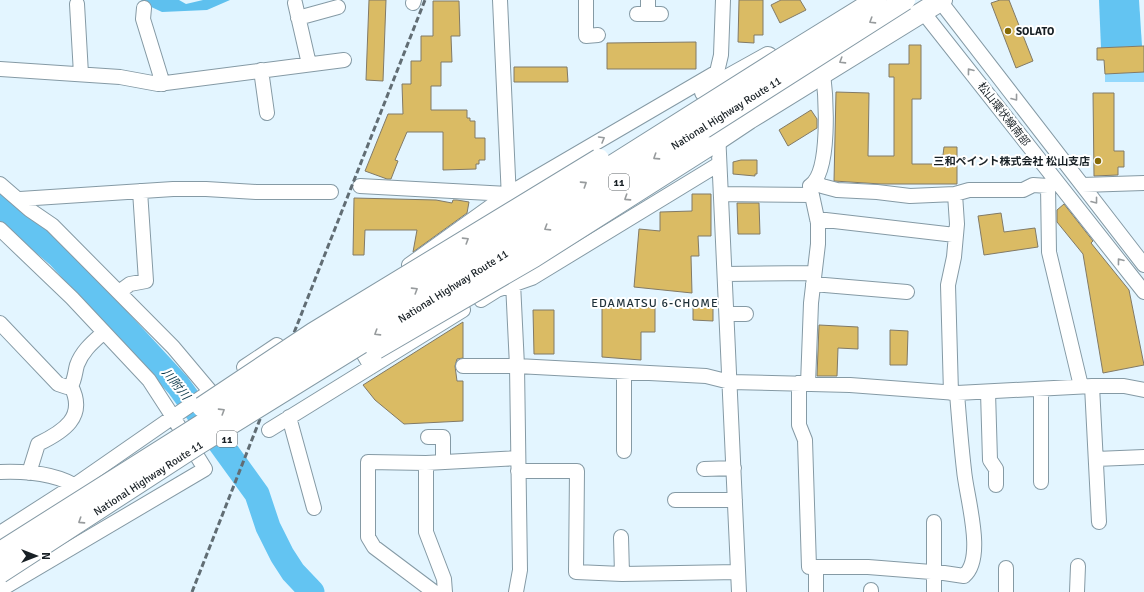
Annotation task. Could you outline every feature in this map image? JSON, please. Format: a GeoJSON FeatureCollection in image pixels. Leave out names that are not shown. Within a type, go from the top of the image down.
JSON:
{"type":"FeatureCollection","features":[{"type":"Feature","properties":{"kind":"highway","name":"11"},"geometry":{"type":"LineString","coordinates":[[114,501],[135,454],[313,333],[716,83],[785,47],[861,0]]}},
{"type":"Feature","properties":{"kind":"highway","name":"National Highway Route 11"},"geometry":{"type":"LineString","coordinates":[[1,581],[114,501],[537,214],[876,0]]}},
{"type":"Feature","properties":{"kind":"highway","name":"National Highway Route 11"},"geometry":{"type":"LineString","coordinates":[[0,552],[114,501],[191,449],[546,229],[905,0]]}},
{"type":"Feature","properties":{"kind":"highway","name":"11"},"geometry":{"type":"LineString","coordinates":[[114,501],[152,486],[247,426],[534,257],[823,73],[918,6],[941,0]]}},
{"type":"Feature","properties":{"kind":"street"},"geometry":{"type":"LineString","coordinates":[[500,0],[517,366],[520,570],[516,592]]}},
{"type":"Feature","properties":{"kind":"street"},"geometry":{"type":"LineString","coordinates":[[586,0],[586,36],[598,35]]}},
{"type":"Feature","properties":{"kind":"street"},"geometry":{"type":"LineString","coordinates":[[648,0],[649,14]]}},
{"type":"Feature","properties":{"kind":"street"},"geometry":{"type":"LineString","coordinates":[[723,0],[721,55],[716,83],[713,143],[719,164],[721,194],[739,592]]}},
{"type":"Feature","properties":{"kind":"street","name":"松山環状線南部"},"geometry":{"type":"LineString","coordinates":[[941,0],[1144,266]]}},
{"type":"Feature","properties":{"kind":"street"},"geometry":{"type":"LineString","coordinates":[[295,3],[309,64]]}},
{"type":"Feature","properties":{"kind":"street"},"geometry":{"type":"LineString","coordinates":[[77,4],[81,74]]}},
{"type":"Feature","properties":{"kind":"street","name":"松山環状線南部"},"geometry":{"type":"LineString","coordinates":[[918,6],[1052,183],[1144,292]]}},
{"type":"Feature","properties":{"kind":"street"},"geometry":{"type":"LineString","coordinates":[[144,8],[143,19],[163,84]]}},
{"type":"Feature","properties":{"kind":"street"},"geometry":{"type":"LineString","coordinates":[[298,18],[338,9]]}},
{"type":"Feature","properties":{"kind":"street"},"geometry":{"type":"LineString","coordinates":[[0,69],[131,78],[151,84],[163,84],[261,70],[297,68],[309,64],[344,60]]}},
{"type":"Feature","properties":{"kind":"street"},"geometry":{"type":"LineString","coordinates":[[261,70],[267,113]]}},
{"type":"Feature","properties":{"kind":"street"},"geometry":{"type":"LineString","coordinates":[[823,73],[826,97],[826,129],[820,171],[814,189],[818,244],[804,384],[798,425],[805,440],[809,567],[868,567],[935,572],[964,576],[969,572],[973,563],[974,521],[964,472],[954,393],[948,285],[954,257],[957,224],[955,194]]}},
{"type":"Feature","properties":{"kind":"street"},"geometry":{"type":"LineString","coordinates":[[307,329],[408,265],[508,194],[716,83]]}},
{"type":"Feature","properties":{"kind":"street"},"geometry":{"type":"LineString","coordinates":[[716,83],[749,119]]}},
{"type":"Feature","properties":{"kind":"street"},"geometry":{"type":"LineString","coordinates":[[269,430],[445,320],[497,290],[532,278],[719,164]]}},
{"type":"Feature","properties":{"kind":"street"},"geometry":{"type":"LineString","coordinates":[[1082,185],[1144,182]]}},
{"type":"Feature","properties":{"kind":"street"},"geometry":{"type":"LineString","coordinates":[[721,194],[814,189],[822,186],[837,190],[877,192],[910,196],[955,194],[969,190],[1023,190],[1033,185],[1052,183],[1049,252],[1087,386],[1096,459],[1098,522]]}},
{"type":"Feature","properties":{"kind":"street"},"geometry":{"type":"LineString","coordinates":[[0,184],[20,199],[30,210],[52,225],[173,347],[209,392]]}},
{"type":"Feature","properties":{"kind":"street"},"geometry":{"type":"LineString","coordinates":[[360,186],[508,194]]}},
{"type":"Feature","properties":{"kind":"street"},"geometry":{"type":"LineString","coordinates":[[20,199],[140,190],[206,189],[256,192],[331,192]]}},
{"type":"Feature","properties":{"kind":"street"},"geometry":{"type":"LineString","coordinates":[[119,292],[130,284],[146,281],[140,190]]}},
{"type":"Feature","properties":{"kind":"street"},"geometry":{"type":"LineString","coordinates":[[817,219],[955,235]]}},
{"type":"Feature","properties":{"kind":"street"},"geometry":{"type":"LineString","coordinates":[[0,229],[72,298],[103,333],[149,380],[178,414],[205,469],[114,501],[55,477],[29,473],[0,472]]}},
{"type":"Feature","properties":{"kind":"street"},"geometry":{"type":"LineString","coordinates":[[725,274],[814,278],[907,292]]}},
{"type":"Feature","properties":{"kind":"street"},"geometry":{"type":"LineString","coordinates":[[338,309],[372,367]]}},
{"type":"Feature","properties":{"kind":"street"},"geometry":{"type":"LineString","coordinates":[[727,314],[746,314]]}},
{"type":"Feature","properties":{"kind":"street"},"geometry":{"type":"LineString","coordinates":[[0,323],[58,384],[67,387],[71,386]]}},
{"type":"Feature","properties":{"kind":"street"},"geometry":{"type":"LineString","coordinates":[[29,473],[38,444],[59,433],[75,415],[77,397],[71,386],[77,365],[84,351],[103,333]]}},
{"type":"Feature","properties":{"kind":"street"},"geometry":{"type":"LineString","coordinates":[[233,375],[267,363],[313,360],[336,353],[357,342]]}},
{"type":"Feature","properties":{"kind":"street"},"geometry":{"type":"LineString","coordinates":[[0,532],[75,485],[277,345]]}},
{"type":"Feature","properties":{"kind":"street"},"geometry":{"type":"LineString","coordinates":[[463,366],[517,366],[706,376],[730,382],[850,384],[954,393],[1087,386],[1124,386],[1144,390]]}},
{"type":"Feature","properties":{"kind":"street"},"geometry":{"type":"LineString","coordinates":[[624,372],[628,447]]}},
{"type":"Feature","properties":{"kind":"street"},"geometry":{"type":"LineString","coordinates":[[1041,389],[1034,468],[1041,482]]}},
{"type":"Feature","properties":{"kind":"street"},"geometry":{"type":"LineString","coordinates":[[988,392],[990,460],[996,469],[996,485]]}},
{"type":"Feature","properties":{"kind":"street"},"geometry":{"type":"LineString","coordinates":[[289,417],[314,508]]}},
{"type":"Feature","properties":{"kind":"street"},"geometry":{"type":"LineString","coordinates":[[428,437],[443,437],[443,462]]}},
{"type":"Feature","properties":{"kind":"street"},"geometry":{"type":"LineString","coordinates":[[1096,459],[1144,457]]}},
{"type":"Feature","properties":{"kind":"street"},"geometry":{"type":"LineString","coordinates":[[434,592],[374,546],[368,537],[368,462],[518,464],[577,471],[576,572],[622,574],[738,572]]}},
{"type":"Feature","properties":{"kind":"street"},"geometry":{"type":"LineString","coordinates":[[426,463],[426,532],[444,579],[445,592]]}},
{"type":"Feature","properties":{"kind":"street"},"geometry":{"type":"LineString","coordinates":[[704,469],[734,468]]}},
{"type":"Feature","properties":{"kind":"street"},"geometry":{"type":"LineString","coordinates":[[675,500],[735,500]]}},
{"type":"Feature","properties":{"kind":"street"},"geometry":{"type":"LineString","coordinates":[[934,522],[928,538],[935,572],[934,592]]}},
{"type":"Feature","properties":{"kind":"street"},"geometry":{"type":"LineString","coordinates":[[621,537],[622,574]]}},
{"type":"Feature","properties":{"kind":"street"},"geometry":{"type":"LineString","coordinates":[[1077,592],[1078,566]]}},
{"type":"Feature","properties":{"kind":"street"},"geometry":{"type":"LineString","coordinates":[[816,567],[816,592]]}},
{"type":"Feature","properties":{"kind":"street"},"geometry":{"type":"LineString","coordinates":[[1006,568],[1006,592]]}},
{"type":"Feature","properties":{"kind":"shaded area"},"geometry":{"type":"Polygon","coordinates":[[[141,0],[179,0],[186,4],[203,0],[230,0],[207,10],[162,12],[145,4],[141,0]]]}},
{"type":"Feature","properties":{"kind":"shaded area"},"geometry":{"type":"Polygon","coordinates":[[[1099,0],[1139,0],[1142,46],[1101,48],[1099,0]]]}},
{"type":"Feature","properties":{"kind":"shaded area"},"geometry":{"type":"Polygon","coordinates":[[[1144,72],[1144,82],[1105,82],[1105,74],[1144,72]]]}},
{"type":"Feature","properties":{"kind":"building"},"geometry":{"type":"Polygon","coordinates":[[[369,0],[386,0],[383,81],[366,80],[369,0]]]}},
{"type":"Feature","properties":{"kind":"building"},"geometry":{"type":"Polygon","coordinates":[[[739,0],[763,0],[763,35],[754,35],[754,43],[738,42],[739,0]]]}},
{"type":"Feature","properties":{"kind":"building"},"geometry":{"type":"Polygon","coordinates":[[[781,0],[800,0],[806,10],[780,23],[771,5],[781,0]]]}},
{"type":"Feature","properties":{"kind":"building"},"geometry":{"type":"Polygon","coordinates":[[[1000,0],[1009,0],[1033,61],[1016,68],[991,3],[1000,0]]]}},
{"type":"Feature","properties":{"kind":"building"},"geometry":{"type":"Polygon","coordinates":[[[433,1],[459,1],[460,36],[451,36],[452,62],[441,62],[441,86],[431,86],[431,110],[467,110],[467,118],[470,118],[470,121],[475,121],[475,138],[485,138],[485,160],[479,160],[479,164],[476,164],[476,169],[443,170],[443,132],[407,132],[395,160],[398,161],[391,179],[387,179],[365,171],[388,114],[403,114],[402,84],[411,84],[411,61],[421,61],[421,36],[433,36],[433,1]]]}},
{"type":"Feature","properties":{"kind":"building"},"geometry":{"type":"Polygon","coordinates":[[[696,42],[696,69],[607,69],[607,43],[696,42]]]}},
{"type":"Feature","properties":{"kind":"building"},"geometry":{"type":"Polygon","coordinates":[[[909,45],[921,45],[921,99],[912,99],[912,164],[938,164],[938,156],[943,155],[944,147],[957,147],[957,184],[881,184],[834,181],[836,92],[869,93],[868,156],[894,156],[894,77],[889,77],[889,64],[909,64],[909,45]]]}},
{"type":"Feature","properties":{"kind":"building"},"geometry":{"type":"Polygon","coordinates":[[[1144,46],[1144,72],[1105,74],[1104,60],[1097,60],[1097,48],[1144,46]]]}},
{"type":"Feature","properties":{"kind":"building"},"geometry":{"type":"Polygon","coordinates":[[[514,67],[567,67],[568,82],[514,82],[514,67]]]}},
{"type":"Feature","properties":{"kind":"building"},"geometry":{"type":"Polygon","coordinates":[[[1093,93],[1114,93],[1114,151],[1124,151],[1124,167],[1118,167],[1118,175],[1094,176],[1093,93]]]}},
{"type":"Feature","properties":{"kind":"building"},"geometry":{"type":"Polygon","coordinates":[[[811,110],[817,119],[817,128],[788,146],[779,130],[811,110]]]}},
{"type":"Feature","properties":{"kind":"building"},"geometry":{"type":"Polygon","coordinates":[[[741,160],[757,160],[757,174],[755,174],[755,176],[733,174],[733,162],[741,160]]]}},
{"type":"Feature","properties":{"kind":"building"},"geometry":{"type":"Polygon","coordinates":[[[692,194],[711,194],[711,236],[698,236],[699,256],[691,256],[692,293],[634,287],[639,229],[660,231],[660,212],[692,211],[692,194]]]}},
{"type":"Feature","properties":{"kind":"building"},"geometry":{"type":"Polygon","coordinates":[[[354,198],[436,200],[452,203],[453,200],[469,202],[467,213],[413,252],[417,230],[365,230],[364,255],[353,255],[354,198]]]}},
{"type":"Feature","properties":{"kind":"building"},"geometry":{"type":"Polygon","coordinates":[[[737,203],[759,203],[760,234],[738,234],[737,203]]]}},
{"type":"Feature","properties":{"kind":"building"},"geometry":{"type":"Polygon","coordinates":[[[1064,204],[1093,241],[1091,243],[1129,290],[1144,365],[1103,373],[1083,254],[1057,222],[1057,210],[1064,204]]]}},
{"type":"Feature","properties":{"kind":"building"},"geometry":{"type":"Polygon","coordinates":[[[1001,213],[1004,232],[1035,228],[1038,247],[984,255],[978,216],[1001,213]]]}},
{"type":"Feature","properties":{"kind":"building"},"geometry":{"type":"Polygon","coordinates":[[[698,301],[713,301],[713,321],[693,320],[693,307],[698,307],[698,301]]]}},
{"type":"Feature","properties":{"kind":"building"},"geometry":{"type":"Polygon","coordinates":[[[602,307],[655,307],[655,332],[641,332],[641,360],[602,357],[602,307]]]}},
{"type":"Feature","properties":{"kind":"building"},"geometry":{"type":"Polygon","coordinates":[[[533,310],[554,310],[554,354],[534,354],[533,310]]]}},
{"type":"Feature","properties":{"kind":"building"},"geometry":{"type":"Polygon","coordinates":[[[463,322],[463,358],[457,359],[455,366],[457,381],[463,381],[463,421],[404,424],[375,400],[363,385],[463,322]]]}},
{"type":"Feature","properties":{"kind":"building"},"geometry":{"type":"Polygon","coordinates":[[[819,325],[858,327],[858,349],[838,348],[837,376],[817,376],[819,325]]]}},
{"type":"Feature","properties":{"kind":"building"},"geometry":{"type":"Polygon","coordinates":[[[890,330],[908,331],[907,365],[890,365],[890,330]]]}},
{"type":"Feature","properties":{"kind":"waterway","name":"川附川"},"geometry":{"type":"LineString","coordinates":[[0,206],[59,256],[178,385],[257,494],[268,527],[282,555],[293,572],[312,592]]}},
{"type":"Feature","properties":{"kind":"railway"},"geometry":{"type":"LineString","coordinates":[[192,592],[425,0]]}},
{"type":"Feature","properties":{"kind":"place","name":"SOLATO"},"geometry":{"type":"Point","coordinates":[1008,31]}},
{"type":"Feature","properties":{"kind":"place","name":"三和ペイント株式会社 松山支店"},"geometry":{"type":"Point","coordinates":[1098,161]}},
{"type":"Feature","properties":{"kind":"district","name":"EDAMATSU 6-CHOME"},"geometry":{"type":"Point","coordinates":[655,303]}}]}
